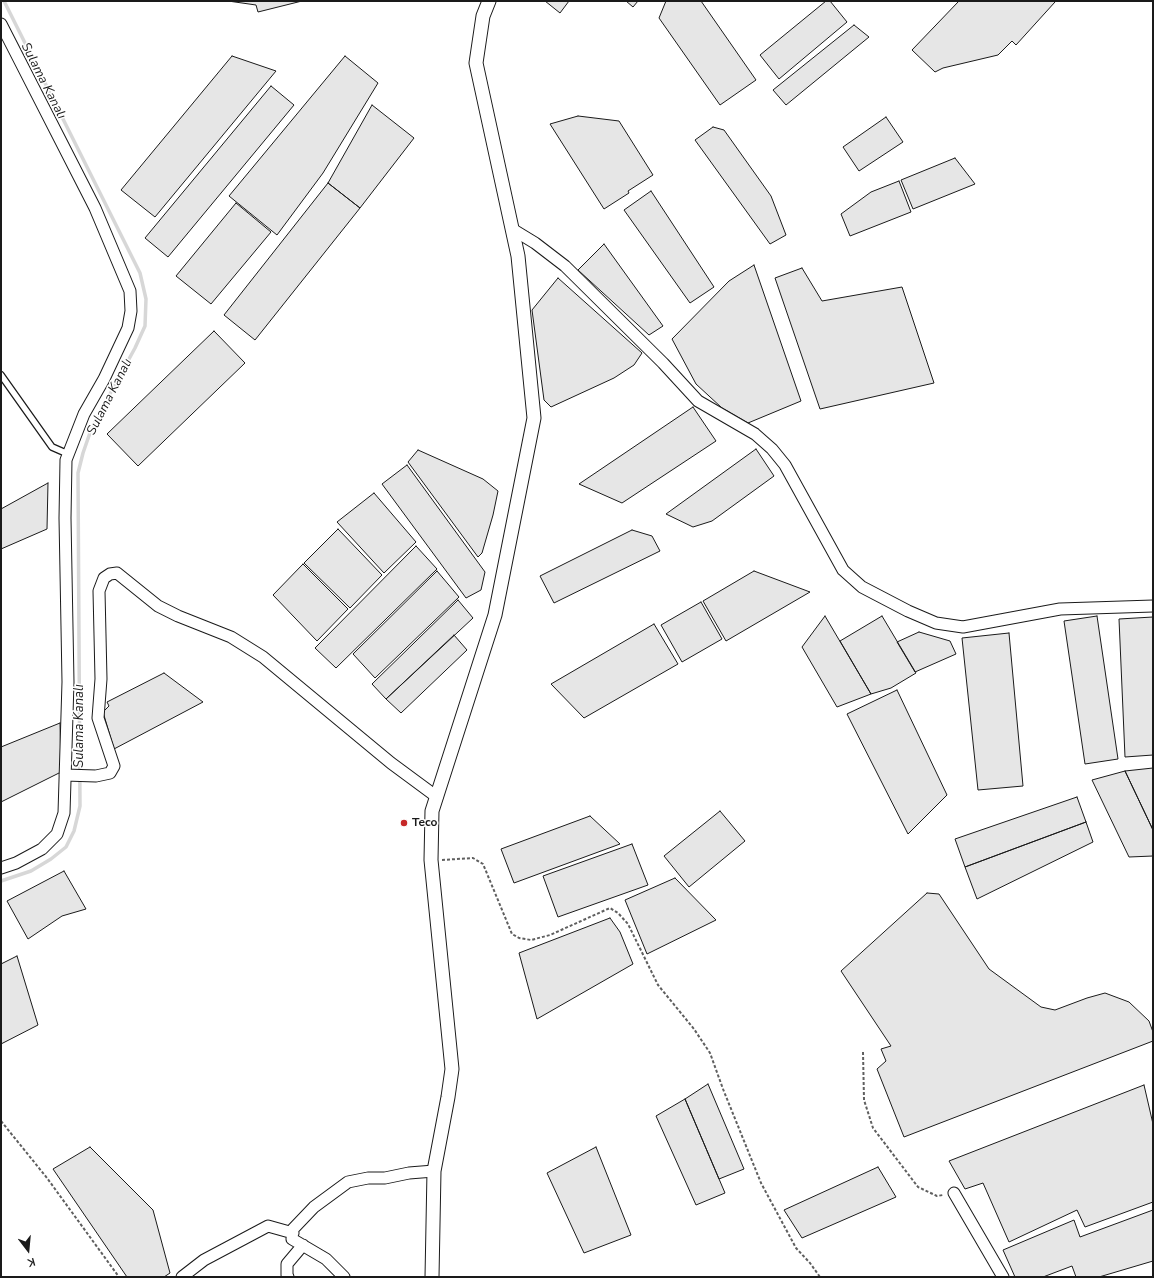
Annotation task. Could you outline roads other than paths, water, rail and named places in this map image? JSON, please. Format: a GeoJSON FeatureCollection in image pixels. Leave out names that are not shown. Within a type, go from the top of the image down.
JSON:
{"type":"FeatureCollection","features":[{"type":"Feature","properties":{"kind":"street"},"geometry":{"type":"LineString","coordinates":[[432,1277],[434,1171],[452,1069],[431,860],[432,811],[495,615],[534,418],[518,256],[476,63],[482,16],[488,1]]}},
{"type":"Feature","properties":{"kind":"street"},"geometry":{"type":"LineString","coordinates":[[1,24],[95,208],[130,291],[132,311],[128,328],[104,379],[84,414],[66,460],[65,503],[68,682],[75,775],[57,834],[42,849],[16,863],[1,868]]}},
{"type":"Feature","properties":{"kind":"street"},"geometry":{"type":"LineString","coordinates":[[512,229],[535,243],[565,266],[663,363],[698,401],[755,434],[772,449],[785,465],[843,570],[862,587],[908,611],[936,623],[963,628],[1060,609],[1153,606]]}},
{"type":"Feature","properties":{"kind":"street"},"geometry":{"type":"LineString","coordinates":[[75,775],[96,776],[110,773],[114,766],[98,718],[101,679],[99,591],[104,578],[110,574],[118,573],[158,606],[178,616],[231,637],[263,657],[391,763],[437,797]]}},
{"type":"Feature","properties":{"kind":"street"},"geometry":{"type":"LineString","coordinates":[[344,1277],[326,1258],[292,1239],[293,1229],[314,1207],[348,1182],[368,1178],[385,1178],[409,1172],[434,1171]]}},
{"type":"Feature","properties":{"kind":"street"},"geometry":{"type":"LineString","coordinates":[[954,1193],[1003,1277]]}},
{"type":"Feature","properties":{"kind":"street"},"geometry":{"type":"LineString","coordinates":[[182,1277],[204,1260],[268,1226],[293,1232]]}},
{"type":"Feature","properties":{"kind":"street"},"geometry":{"type":"LineString","coordinates":[[288,1277],[287,1264],[303,1245]]}},
{"type":"Feature","properties":{"kind":"lane"},"geometry":{"type":"LineString","coordinates":[[1,375],[52,447],[68,454]]}},
{"type":"Feature","properties":{"kind":"waterway","name":"Sulama Kanalı"},"geometry":{"type":"LineString","coordinates":[[1,881],[31,871],[51,859],[66,847],[74,831],[80,806],[78,473],[92,427],[135,348],[145,326],[146,299],[140,273],[4,1]]}},
{"type":"Feature","properties":{"kind":"place","name":"Teco"},"geometry":{"type":"Point","coordinates":[404,823]}}]}
